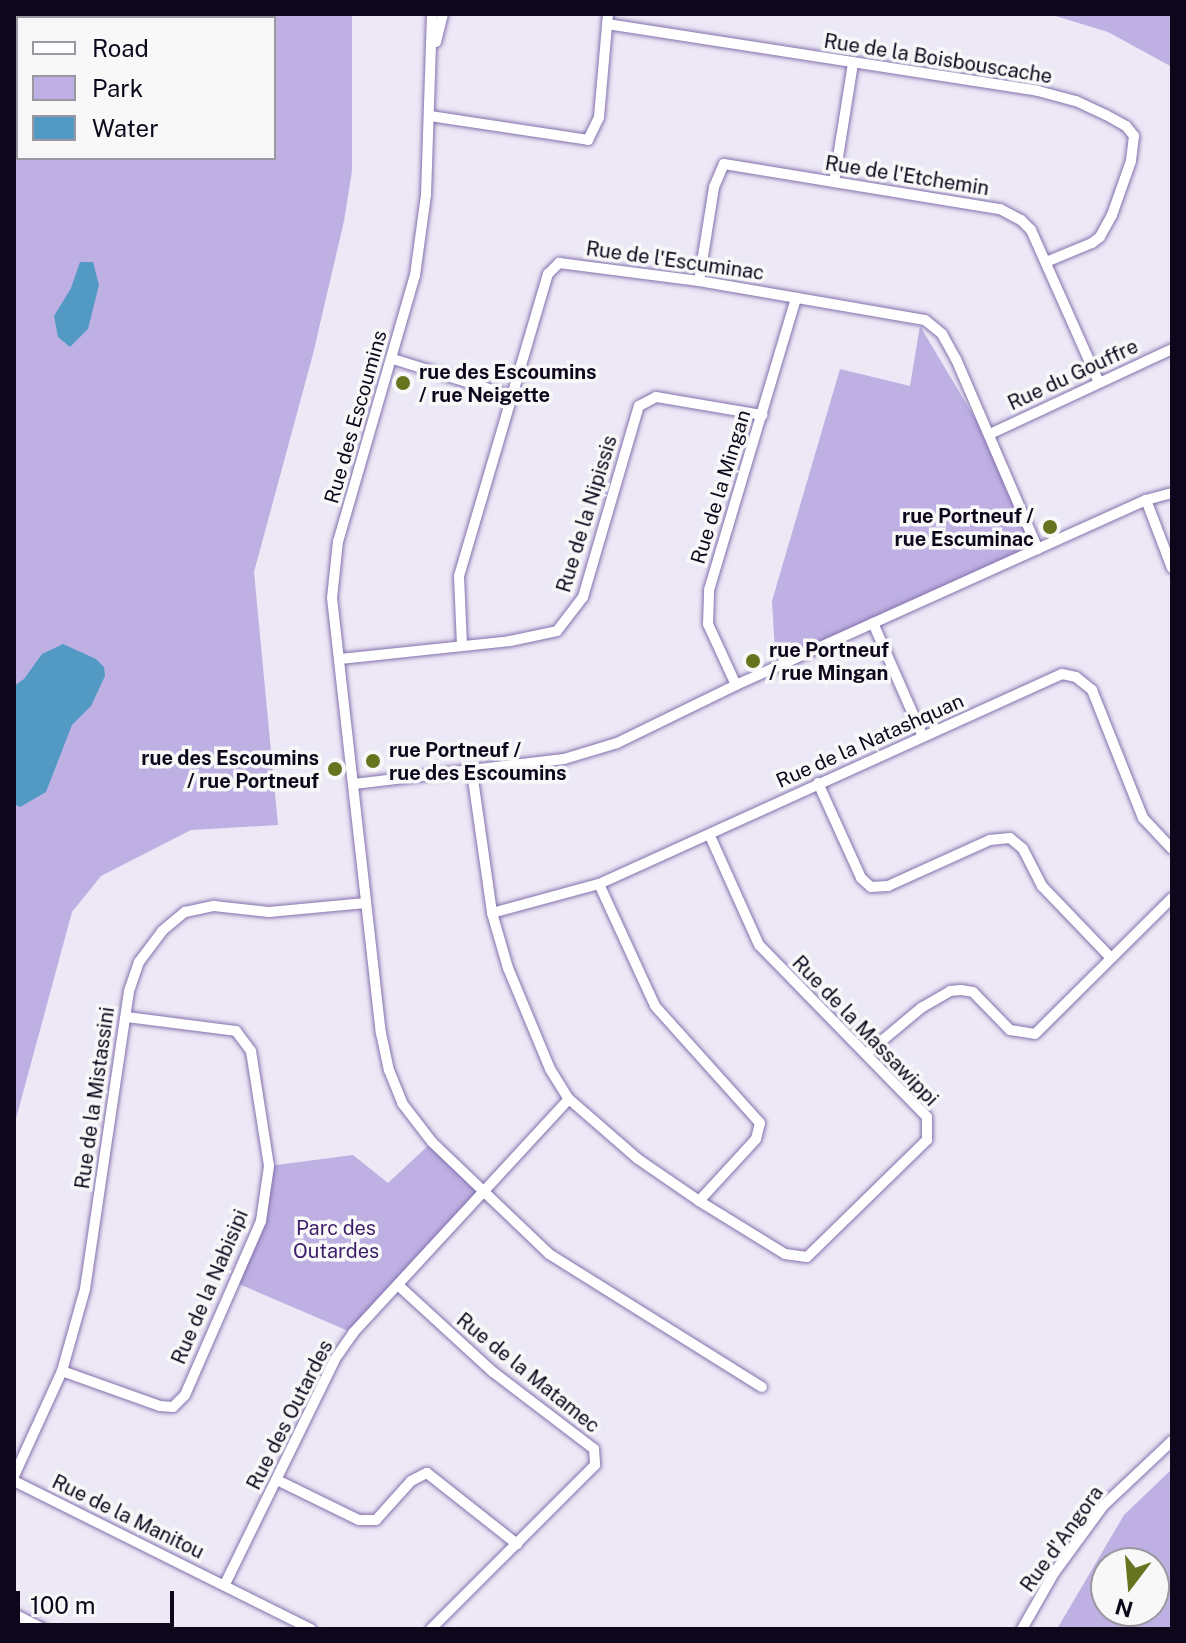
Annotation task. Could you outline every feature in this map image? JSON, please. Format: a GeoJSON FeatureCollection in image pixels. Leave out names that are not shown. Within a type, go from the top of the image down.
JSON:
{"type":"FeatureCollection","features":[{"type":"Feature","properties":{"kind":"street","name":"Rue des Escoumins"},"geometry":{"type":"LineString","coordinates":[[432,14],[426,195],[415,275],[338,541],[332,598],[366,903],[389,1070],[402,1103],[432,1142],[549,1254],[762,1387]]}},
{"type":"Feature","properties":{"kind":"street","name":"Rue des Escoumins"},"geometry":{"type":"LineString","coordinates":[[431,60],[443,14]]}},
{"type":"Feature","properties":{"kind":"street","name":"Rue de la Boisbouscache"},"geometry":{"type":"LineString","coordinates":[[607,19],[853,63],[1038,91],[1076,101],[1126,126],[1134,136],[1134,148],[1105,229],[1092,243],[1046,262]]}},
{"type":"Feature","properties":{"kind":"street"},"geometry":{"type":"LineString","coordinates":[[430,116],[588,140],[599,117],[607,19]]}},
{"type":"Feature","properties":{"kind":"street"},"geometry":{"type":"LineString","coordinates":[[834,182],[853,63]]}},
{"type":"Feature","properties":{"kind":"street","name":"Rue de l'Etchemin"},"geometry":{"type":"LineString","coordinates":[[699,281],[714,187],[724,164],[1000,209],[1021,220],[1031,230],[1099,383]]}},
{"type":"Feature","properties":{"kind":"street","name":"Rue de l'Escuminac"},"geometry":{"type":"LineString","coordinates":[[462,645],[459,576],[548,274],[559,263],[699,281],[925,320],[942,334],[990,434],[1038,549]]}},
{"type":"Feature","properties":{"kind":"street","name":"Rue de la Mingan"},"geometry":{"type":"LineString","coordinates":[[736,685],[708,624],[709,590],[796,298]]}},
{"type":"Feature","properties":{"kind":"street","name":"Rue du Gouffre"},"geometry":{"type":"LineString","coordinates":[[990,434],[1172,349]]}},
{"type":"Feature","properties":{"kind":"street"},"geometry":{"type":"LineString","coordinates":[[393,359],[512,396]]}},
{"type":"Feature","properties":{"kind":"street","name":"Rue de la Nipissis"},"geometry":{"type":"LineString","coordinates":[[340,659],[510,641],[557,631],[571,617],[583,597],[639,406],[645,400],[656,397],[762,415]]}},
{"type":"Feature","properties":{"kind":"street"},"geometry":{"type":"LineString","coordinates":[[354,784],[564,759],[617,743],[736,685],[1146,500],[1172,493]]}},
{"type":"Feature","properties":{"kind":"street"},"geometry":{"type":"LineString","coordinates":[[1146,500],[1172,568]]}},
{"type":"Feature","properties":{"kind":"street"},"geometry":{"type":"LineString","coordinates":[[873,623],[923,737]]}},
{"type":"Feature","properties":{"kind":"street","name":"Rue de la Natashquan"},"geometry":{"type":"LineString","coordinates":[[492,913],[599,884],[1062,674],[1076,677],[1092,690],[1143,818],[1172,849]]}},
{"type":"Feature","properties":{"kind":"street","name":"Rue de la Massawippi"},"geometry":{"type":"LineString","coordinates":[[472,772],[492,913],[508,968],[550,1069],[569,1099],[638,1159],[699,1201],[785,1254],[807,1257],[927,1140],[927,1117],[759,945],[710,836]]}},
{"type":"Feature","properties":{"kind":"street"},"geometry":{"type":"LineString","coordinates":[[818,783],[861,878],[871,887],[888,886],[990,840],[1010,838],[1023,849],[1042,886],[1111,958]]}},
{"type":"Feature","properties":{"kind":"street"},"geometry":{"type":"LineString","coordinates":[[599,884],[655,1006],[760,1123],[756,1139],[699,1201]]}},
{"type":"Feature","properties":{"kind":"street"},"geometry":{"type":"LineString","coordinates":[[866,1054],[921,1008],[950,991],[973,992],[1010,1030],[1035,1034],[1172,898]]}},
{"type":"Feature","properties":{"kind":"street","name":"Rue de la Mistassini"},"geometry":{"type":"LineString","coordinates":[[14,1478],[62,1371],[85,1289],[129,991],[139,962],[162,931],[185,912],[214,906],[269,912],[366,903]]}},
{"type":"Feature","properties":{"kind":"street","name":"Rue de la Nabisipi"},"geometry":{"type":"LineString","coordinates":[[62,1371],[160,1406],[173,1407],[185,1395],[261,1221],[269,1166],[251,1051],[236,1031],[126,1017]]}},
{"type":"Feature","properties":{"kind":"street","name":"Rue des Outardes"},"geometry":{"type":"LineString","coordinates":[[225,1584],[335,1359],[353,1333],[399,1286],[483,1188],[569,1099]]}},
{"type":"Feature","properties":{"kind":"street","name":"Rue de la Matamec"},"geometry":{"type":"LineString","coordinates":[[399,1286],[493,1372],[594,1449],[595,1465],[431,1629]]}},
{"type":"Feature","properties":{"kind":"street","name":"Rue d'Angora"},"geometry":{"type":"LineString","coordinates":[[1022,1629],[1054,1573],[1103,1506],[1172,1441]]}},
{"type":"Feature","properties":{"kind":"street"},"geometry":{"type":"LineString","coordinates":[[277,1480],[359,1520],[376,1520],[411,1481],[427,1473],[517,1544]]}},
{"type":"Feature","properties":{"kind":"street","name":"Rue de la Manitou"},"geometry":{"type":"LineString","coordinates":[[14,1478],[311,1629]]}},
{"type":"Feature","properties":{"kind":"street"},"geometry":{"type":"LineString","coordinates":[[14,1614],[44,1629]]}},
{"type":"Feature","properties":{"kind":"green space"},"geometry":{"type":"Polygon","coordinates":[[[352,14],[352,171],[344,221],[313,354],[254,572],[278,825],[191,830],[101,876],[72,912],[14,1126],[14,57],[16,56],[16,160],[276,160],[276,16],[140,16],[352,14]]]}},
{"type":"Feature","properties":{"kind":"green space"},"geometry":{"type":"Polygon","coordinates":[[[1049,14],[1172,14],[1172,67],[1108,32],[1049,14]]]}},
{"type":"Feature","properties":{"kind":"green space"},"geometry":{"type":"Polygon","coordinates":[[[920,326],[985,435],[1033,547],[776,668],[772,601],[840,369],[910,386],[920,326]]]}},
{"type":"Feature","properties":{"kind":"green space","name":"Parc des Outardes"},"geometry":{"type":"Polygon","coordinates":[[[432,1142],[483,1188],[353,1333],[232,1281],[261,1221],[269,1166],[353,1155],[388,1183],[432,1142]]]}},
{"type":"Feature","properties":{"kind":"green space"},"geometry":{"type":"Polygon","coordinates":[[[1172,1469],[1172,1629],[1057,1629],[1090,1573],[1090,1627],[1170,1627],[1170,1547],[1105,1547],[1124,1515],[1172,1469]]]}},
{"type":"Feature","properties":{"kind":"water"},"geometry":{"type":"Polygon","coordinates":[[[80,262],[93,262],[99,285],[88,329],[70,347],[58,337],[54,316],[71,288],[80,262]]]}},
{"type":"Feature","properties":{"kind":"water"},"geometry":{"type":"Polygon","coordinates":[[[63,644],[96,659],[104,667],[105,676],[91,706],[72,725],[46,792],[20,807],[14,804],[14,686],[24,679],[42,654],[63,644]]]}},
{"type":"Feature","properties":{"kind":"place","name":"rue des Escoumins / rue Neigette"},"geometry":{"type":"Point","coordinates":[403,383]}},
{"type":"Feature","properties":{"kind":"place","name":"rue Portneuf / rue Escuminac"},"geometry":{"type":"Point","coordinates":[1050,527]}},
{"type":"Feature","properties":{"kind":"place","name":"rue Portneuf / rue Mingan"},"geometry":{"type":"Point","coordinates":[753,661]}},
{"type":"Feature","properties":{"kind":"place","name":"rue Portneuf / rue des Escoumins"},"geometry":{"type":"Point","coordinates":[373,761]}},
{"type":"Feature","properties":{"kind":"place","name":"rue des Escoumins / rue Portneuf"},"geometry":{"type":"Point","coordinates":[335,769]}}]}
